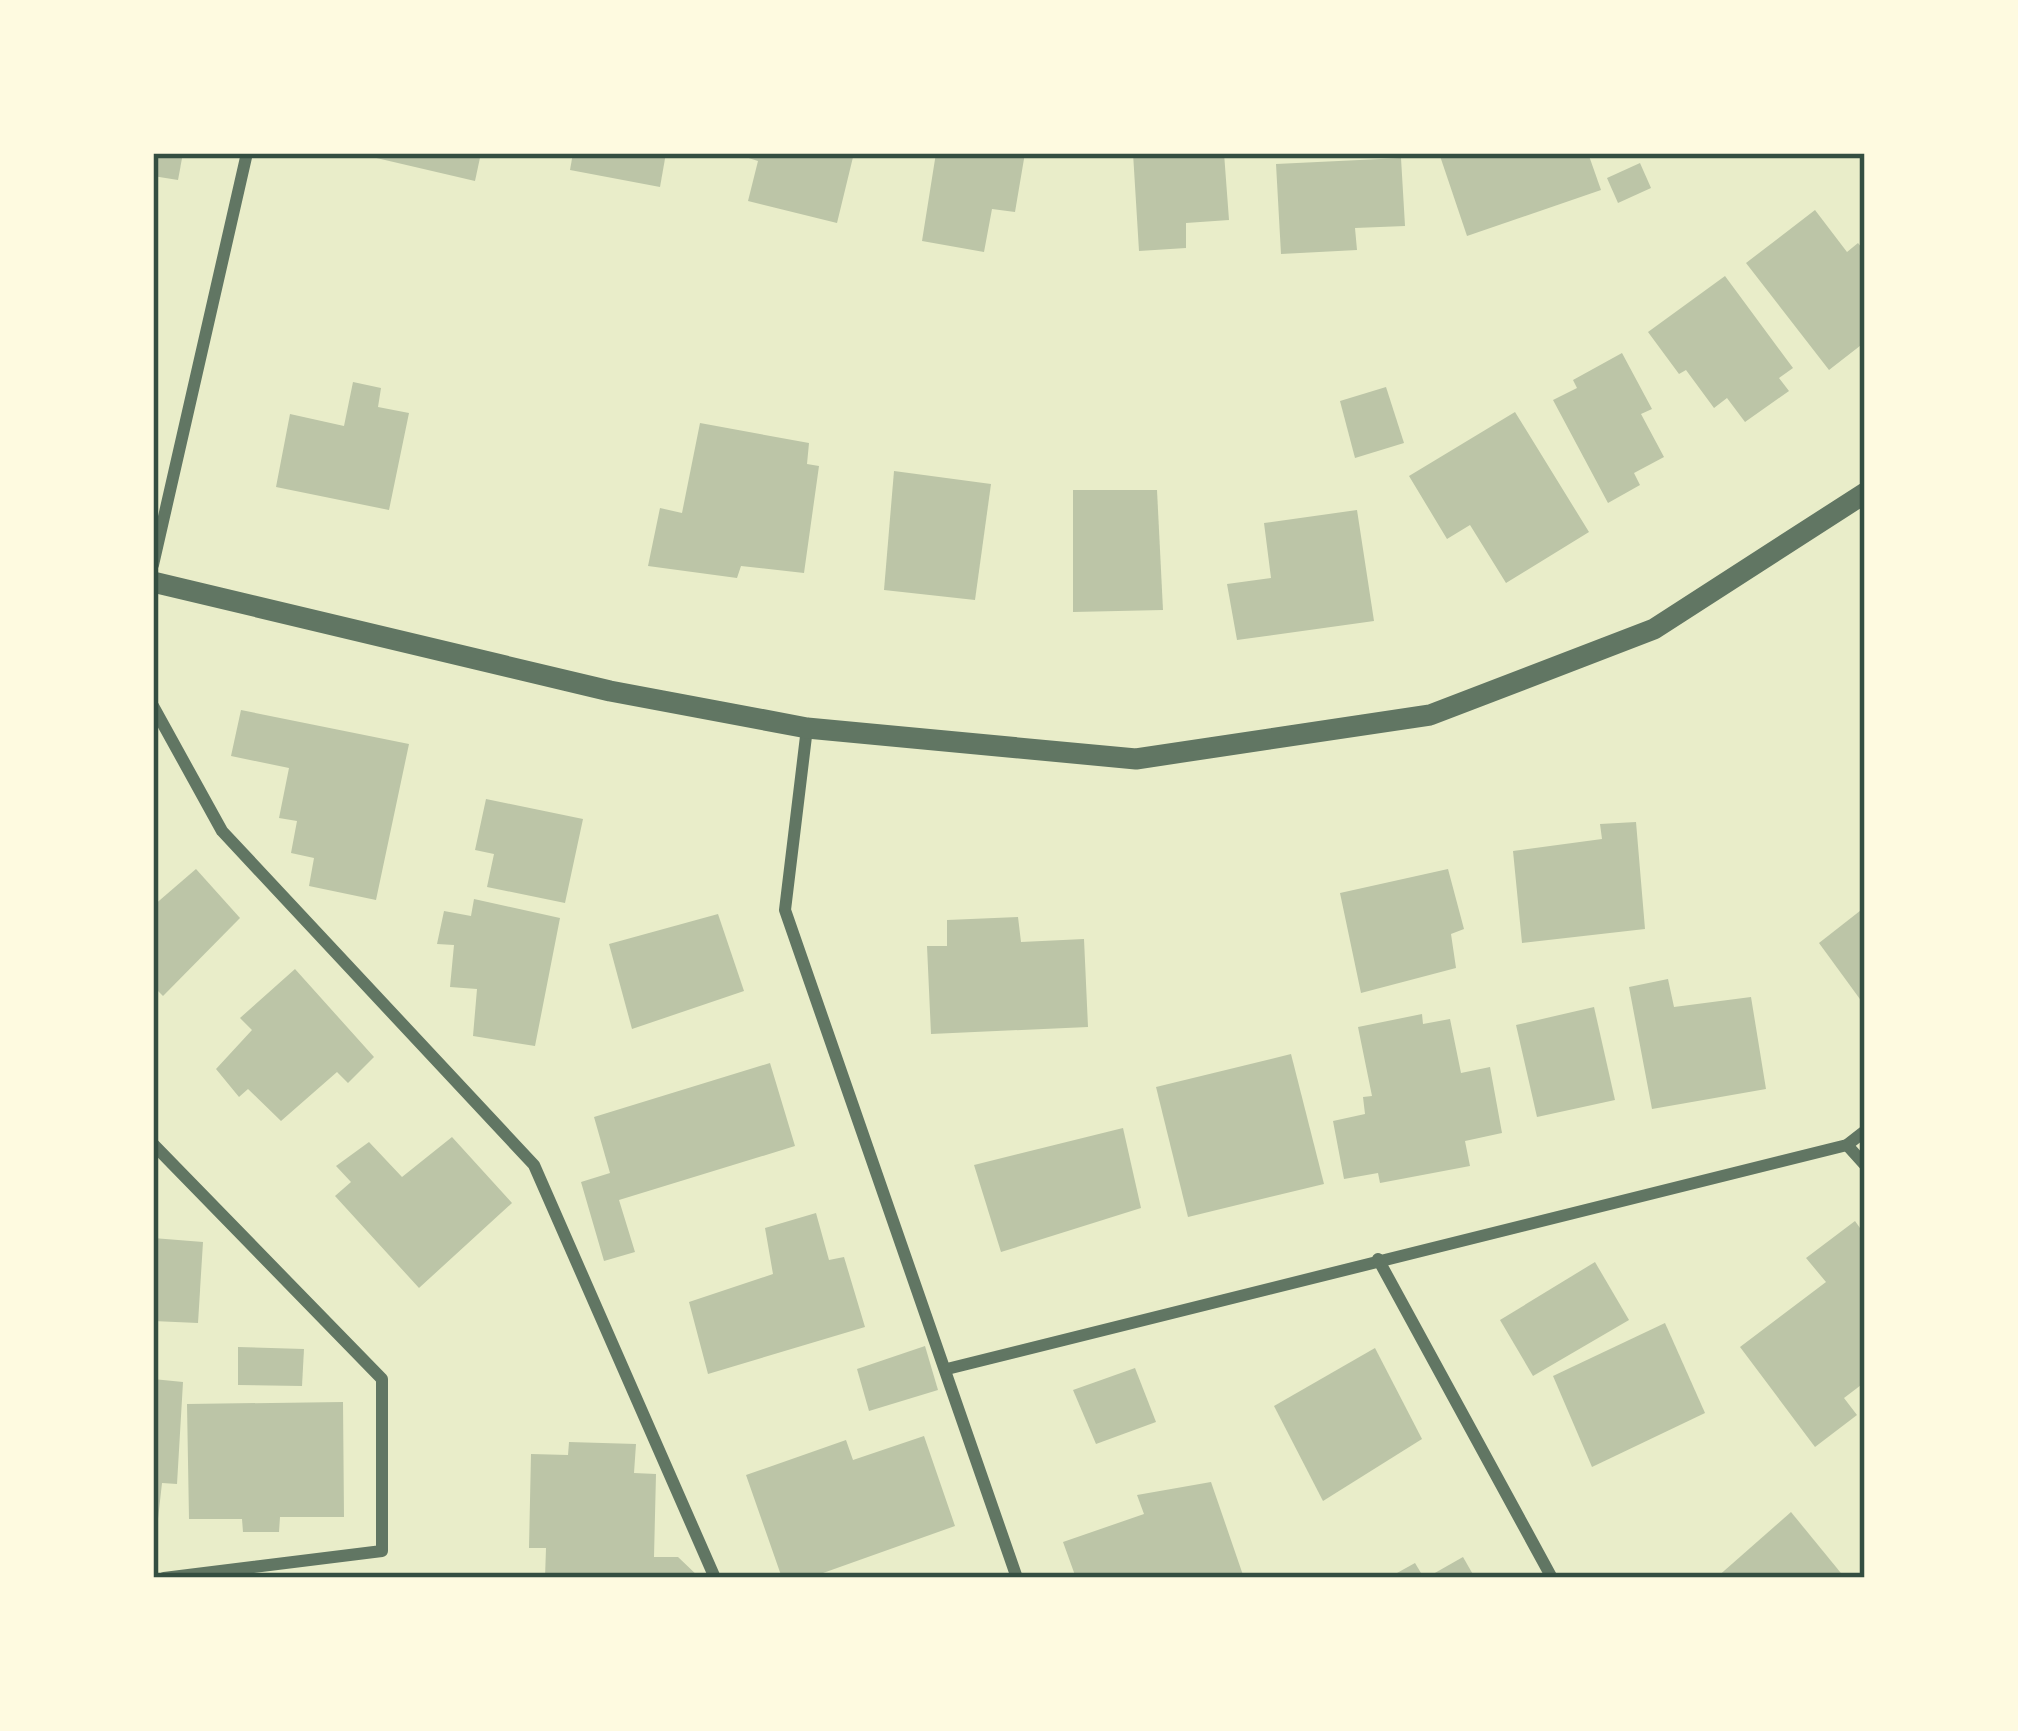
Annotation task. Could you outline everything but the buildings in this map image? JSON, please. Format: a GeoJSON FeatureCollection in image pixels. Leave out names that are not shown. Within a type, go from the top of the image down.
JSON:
{"type":"FeatureCollection","features":[{"type":"Feature","properties":{"kind":"street"},"geometry":{"type":"LineString","coordinates":[[153,565],[248,153]]}},
{"type":"Feature","properties":{"kind":"street"},"geometry":{"type":"LineString","coordinates":[[153,582],[610,691],[807,728],[1136,759],[1430,715],[1654,629],[1865,493]]}},
{"type":"Feature","properties":{"kind":"street"},"geometry":{"type":"LineString","coordinates":[[153,706],[222,831],[534,1165],[715,1578]]}},
{"type":"Feature","properties":{"kind":"street"},"geometry":{"type":"LineString","coordinates":[[807,728],[784,910],[1017,1578]]}},
{"type":"Feature","properties":{"kind":"street"},"geometry":{"type":"LineString","coordinates":[[947,1369],[1847,1145],[1865,1131]]}},
{"type":"Feature","properties":{"kind":"street"},"geometry":{"type":"LineString","coordinates":[[153,1144],[382,1379],[382,1551],[164,1578]]}},
{"type":"Feature","properties":{"kind":"street"},"geometry":{"type":"LineString","coordinates":[[1847,1145],[1865,1166]]}},
{"type":"Feature","properties":{"kind":"street"},"geometry":{"type":"LineString","coordinates":[[1378,1259],[1552,1578]]}}]}
